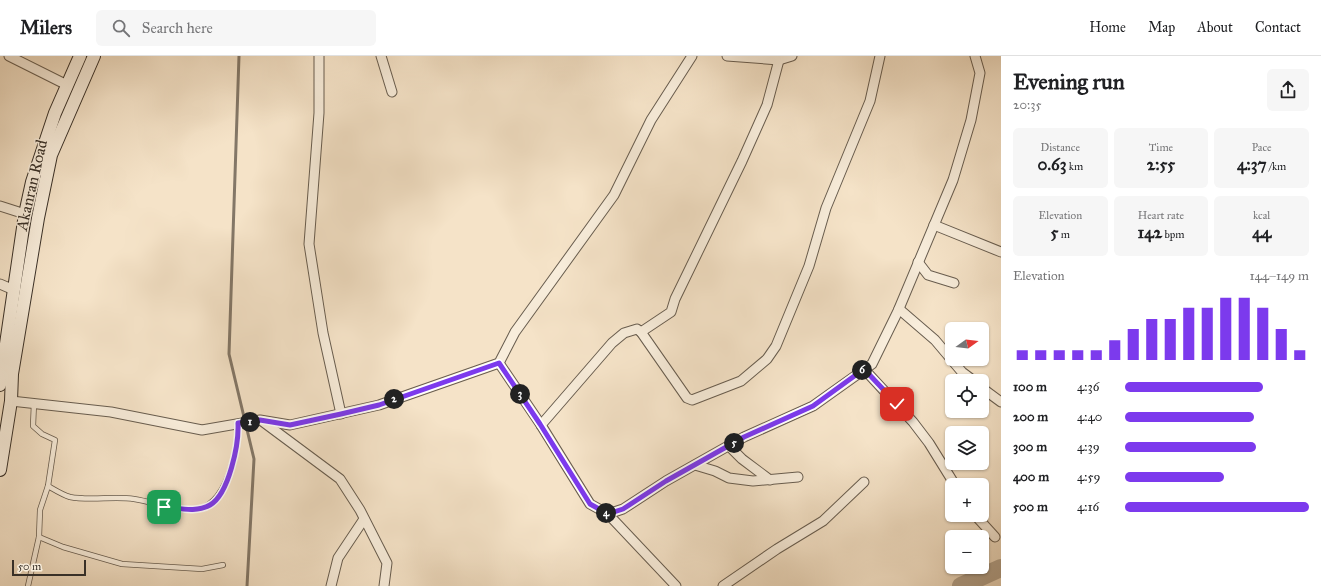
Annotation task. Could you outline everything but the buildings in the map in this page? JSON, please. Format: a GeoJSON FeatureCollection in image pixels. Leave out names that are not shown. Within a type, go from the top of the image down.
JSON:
{"type":"FeatureCollection","features":[{"type":"Feature","properties":{"kind":"main road","name":"Akanran Road"},"geometry":{"type":"LineString","coordinates":[[0,385],[25,214],[41,150],[80,56]]}},
{"type":"Feature","properties":{"kind":"main road","name":"Akanran Road"},"geometry":{"type":"LineString","coordinates":[[0,470],[11,401],[14,366],[38,218],[50,163],[66,117],[94,56]]}},
{"type":"Feature","properties":{"kind":"street"},"geometry":{"type":"LineString","coordinates":[[9,56],[67,85]]}},
{"type":"Feature","properties":{"kind":"street"},"geometry":{"type":"LineString","coordinates":[[318,56],[319,113],[309,244],[323,333],[341,414]]}},
{"type":"Feature","properties":{"kind":"street"},"geometry":{"type":"LineString","coordinates":[[381,56],[392,92]]}},
{"type":"Feature","properties":{"kind":"street"},"geometry":{"type":"LineString","coordinates":[[11,401],[111,412],[202,430],[260,420],[290,425],[379,405],[499,363],[515,332],[614,195],[651,120],[692,56]]}},
{"type":"Feature","properties":{"kind":"street"},"geometry":{"type":"LineString","coordinates":[[727,56],[780,60],[792,56]]}},
{"type":"Feature","properties":{"kind":"street"},"geometry":{"type":"LineString","coordinates":[[540,424],[612,343],[624,333],[637,329],[641,332],[674,377],[687,398],[692,400],[741,381],[767,359],[776,346],[809,266],[826,208],[870,101],[880,56]]}},
{"type":"Feature","properties":{"kind":"street"},"geometry":{"type":"LineString","coordinates":[[608,514],[623,509],[729,446],[813,406],[872,364],[899,309],[953,180],[971,120],[980,73],[975,56]]}},
{"type":"Feature","properties":{"kind":"street"},"geometry":{"type":"LineString","coordinates":[[641,332],[671,312],[675,299],[767,104],[780,60]]}},
{"type":"Feature","properties":{"kind":"street"},"geometry":{"type":"LineString","coordinates":[[0,206],[25,214]]}},
{"type":"Feature","properties":{"kind":"street"},"geometry":{"type":"LineString","coordinates":[[934,226],[1001,252]]}},
{"type":"Feature","properties":{"kind":"street"},"geometry":{"type":"LineString","coordinates":[[918,262],[928,275],[954,283]]}},
{"type":"Feature","properties":{"kind":"street"},"geometry":{"type":"LineString","coordinates":[[0,284],[14,290]]}},
{"type":"Feature","properties":{"kind":"street"},"geometry":{"type":"LineString","coordinates":[[899,309],[935,340],[965,374]]}},
{"type":"Feature","properties":{"kind":"street"},"geometry":{"type":"LineString","coordinates":[[499,363],[540,424],[590,504],[608,514],[676,586]]}},
{"type":"Feature","properties":{"kind":"street"},"geometry":{"type":"LineString","coordinates":[[864,369],[913,422],[929,443],[951,478]]}},
{"type":"Feature","properties":{"kind":"street"},"geometry":{"type":"LineString","coordinates":[[989,393],[1001,402]]}},
{"type":"Feature","properties":{"kind":"street"},"geometry":{"type":"LineString","coordinates":[[260,420],[340,480],[364,519],[387,562],[384,586]]}},
{"type":"Feature","properties":{"kind":"street"},"geometry":{"type":"LineString","coordinates":[[729,446],[742,459],[770,480]]}},
{"type":"Feature","properties":{"kind":"street"},"geometry":{"type":"LineString","coordinates":[[695,465],[715,471],[729,478],[753,481],[798,477]]}},
{"type":"Feature","properties":{"kind":"street"},"geometry":{"type":"LineString","coordinates":[[723,586],[777,549],[823,521],[864,482]]}},
{"type":"Feature","properties":{"kind":"street"},"geometry":{"type":"LineString","coordinates":[[331,586],[338,558],[364,519]]}},
{"type":"Feature","properties":{"kind":"street"},"geometry":{"type":"LineString","coordinates":[[982,522],[995,537]]}},
{"type":"Feature","properties":{"kind":"lane"},"geometry":{"type":"LineString","coordinates":[[28,586],[39,537],[40,510],[48,486],[55,440],[42,434],[33,426],[34,403]]}},
{"type":"Feature","properties":{"kind":"lane"},"geometry":{"type":"LineString","coordinates":[[48,486],[70,497],[134,499],[164,507],[194,510],[210,505],[225,487],[238,440],[238,423]]}},
{"type":"Feature","properties":{"kind":"lane"},"geometry":{"type":"LineString","coordinates":[[39,537],[63,547],[122,564],[202,569],[223,565]]}},
{"type":"Feature","properties":{"kind":"waterway"},"geometry":{"type":"LineString","coordinates":[[239,56],[229,354],[254,459],[247,586]]}},
{"type":"Feature","properties":{"kind":"waterway"},"geometry":{"type":"LineString","coordinates":[[961,586],[1001,568]]}},
{"type":"Feature","properties":{"kind":"route"},"geometry":{"type":"LineString","coordinates":[[164,507],[194,510],[210,505],[225,487],[238,440],[238,423],[260,420],[290,425],[341,414],[379,405],[499,363],[540,424],[590,504],[608,514],[623,509],[666,481],[744,437],[813,406],[841,384],[864,369],[877,385],[897,404]]}}]}
